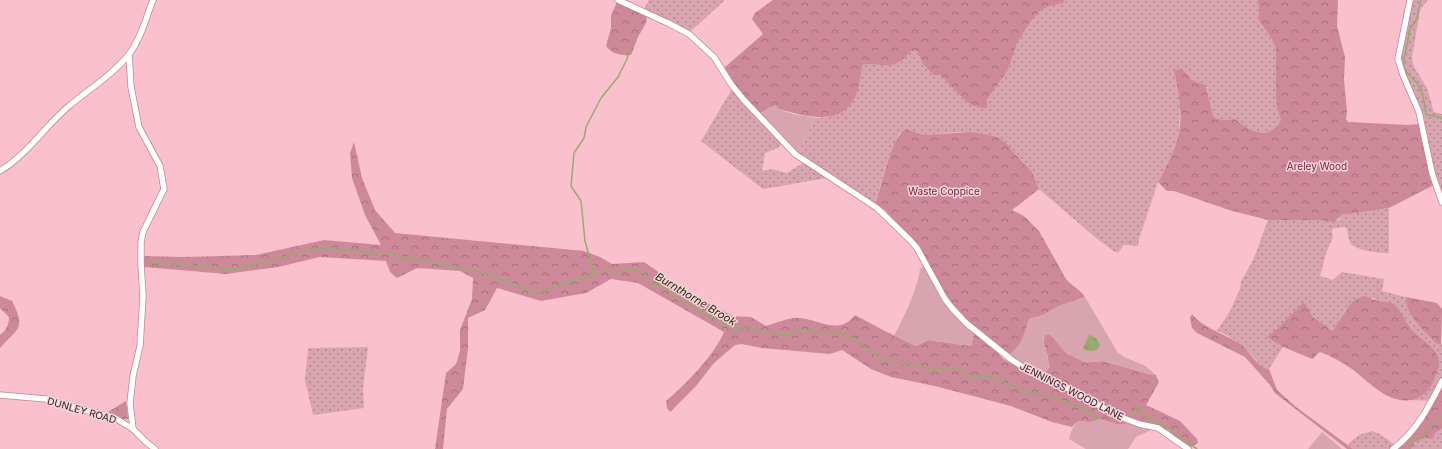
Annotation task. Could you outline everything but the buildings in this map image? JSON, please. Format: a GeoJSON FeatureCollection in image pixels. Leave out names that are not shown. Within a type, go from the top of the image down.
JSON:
{"type":"FeatureCollection","features":[{"type":"Feature","properties":{"kind":"street"},"geometry":{"type":"LineString","coordinates":[[0,171],[18,158],[65,110],[128,55],[136,42],[153,0]]}},
{"type":"Feature","properties":{"kind":"street","name":"JENNINGS WOOD LANE"},"geometry":{"type":"LineString","coordinates":[[618,0],[688,34],[714,56],[731,84],[743,99],[795,154],[878,208],[910,240],[917,248],[952,308],[966,323],[1012,360],[1037,376],[1064,386],[1118,416],[1139,424],[1158,428],[1188,449]]}},
{"type":"Feature","properties":{"kind":"street"},"geometry":{"type":"LineString","coordinates":[[1410,0],[1398,59],[1403,75],[1419,112],[1432,173],[1442,202]]}},
{"type":"Feature","properties":{"kind":"street"},"geometry":{"type":"LineString","coordinates":[[128,55],[131,87],[139,127],[160,166],[164,189],[143,232],[141,242],[143,296],[140,346],[133,376],[130,403],[133,429]]}},
{"type":"Feature","properties":{"kind":"street"},"geometry":{"type":"LineString","coordinates":[[1393,449],[1416,428],[1434,399],[1442,381]]}},
{"type":"Feature","properties":{"kind":"street","name":"DUNLEY ROAD"},"geometry":{"type":"LineString","coordinates":[[0,394],[46,400],[98,412],[115,418],[133,429],[155,449]]}},
{"type":"Feature","properties":{"kind":"shaded area"},"geometry":{"type":"Polygon","coordinates":[[[649,0],[725,0],[690,32],[674,22],[644,9],[649,0]]]}},
{"type":"Feature","properties":{"kind":"shaded area"},"geometry":{"type":"Polygon","coordinates":[[[1065,0],[1258,0],[1258,19],[1270,36],[1276,48],[1276,98],[1277,109],[1281,120],[1276,127],[1265,133],[1253,130],[1235,119],[1224,120],[1214,118],[1205,85],[1192,80],[1182,68],[1174,71],[1180,104],[1179,133],[1171,156],[1158,182],[1138,246],[1124,245],[1118,253],[1096,238],[1039,189],[1032,172],[1007,144],[998,137],[959,132],[924,135],[906,129],[899,134],[885,168],[875,204],[798,153],[815,118],[830,117],[862,70],[863,65],[886,64],[907,52],[917,51],[923,64],[933,75],[940,75],[954,87],[961,97],[987,100],[1008,70],[1017,43],[1031,21],[1039,12],[1049,6],[1063,3],[1065,0]]]}},
{"type":"Feature","properties":{"kind":"shaded area"},"geometry":{"type":"Polygon","coordinates":[[[1412,0],[1428,0],[1420,11],[1412,58],[1414,67],[1427,88],[1434,112],[1442,114],[1442,195],[1435,173],[1424,118],[1400,60],[1412,0]]]}},
{"type":"Feature","properties":{"kind":"shaded area"},"geometry":{"type":"Polygon","coordinates":[[[732,89],[782,143],[778,148],[765,153],[762,171],[772,169],[787,173],[803,163],[827,178],[763,189],[701,141],[732,89]]]}},
{"type":"Feature","properties":{"kind":"shaded area"},"geometry":{"type":"Polygon","coordinates":[[[775,105],[788,113],[815,118],[798,153],[760,114],[775,105]]]}},
{"type":"Feature","properties":{"kind":"shaded area"},"geometry":{"type":"Polygon","coordinates":[[[1389,208],[1389,253],[1381,253],[1357,248],[1350,243],[1346,227],[1334,228],[1332,230],[1333,237],[1326,253],[1320,276],[1333,280],[1342,272],[1384,279],[1382,291],[1406,297],[1409,312],[1413,318],[1441,345],[1442,343],[1442,377],[1431,401],[1412,400],[1424,394],[1432,385],[1439,363],[1437,354],[1412,331],[1397,308],[1388,303],[1372,298],[1346,309],[1341,319],[1331,331],[1313,317],[1304,303],[1267,337],[1283,347],[1269,369],[1261,365],[1247,350],[1231,337],[1217,331],[1230,311],[1240,289],[1241,281],[1256,253],[1268,220],[1328,221],[1338,220],[1342,215],[1389,208]]]}},
{"type":"Feature","properties":{"kind":"shaded area"},"geometry":{"type":"Polygon","coordinates":[[[924,267],[943,302],[955,316],[974,333],[971,346],[928,340],[916,346],[894,336],[914,293],[920,268],[924,267]]]}},
{"type":"Feature","properties":{"kind":"shaded area"},"geometry":{"type":"Polygon","coordinates":[[[1085,297],[1118,353],[1144,365],[1156,375],[1103,361],[1086,363],[1067,354],[1050,335],[1045,335],[1043,338],[1050,367],[1043,376],[1008,355],[1020,344],[1029,319],[1043,315],[1059,306],[1085,297]]]}},
{"type":"Feature","properties":{"kind":"shaded area"},"geometry":{"type":"Polygon","coordinates":[[[368,347],[363,389],[364,408],[313,415],[305,380],[308,348],[368,347]]]}},
{"type":"Feature","properties":{"kind":"shaded area"},"geometry":{"type":"Polygon","coordinates":[[[1099,419],[1120,425],[1130,423],[1142,428],[1153,429],[1136,437],[1128,449],[1086,449],[1069,439],[1077,422],[1088,422],[1099,419]]]}},
{"type":"Feature","properties":{"kind":"shaded area"},"geometry":{"type":"Polygon","coordinates":[[[1442,429],[1442,449],[1411,449],[1415,442],[1425,438],[1433,439],[1435,433],[1442,429]]]}},
{"type":"Feature","properties":{"kind":"shaded area"},"geometry":{"type":"Polygon","coordinates":[[[1372,431],[1380,434],[1395,445],[1390,449],[1353,449],[1348,444],[1359,435],[1372,431]]]}},
{"type":"Feature","properties":{"kind":"shaded area"},"geometry":{"type":"Polygon","coordinates":[[[1322,432],[1342,449],[1308,449],[1322,432]]]}},
{"type":"Feature","properties":{"kind":"green space"},"geometry":{"type":"Polygon","coordinates":[[[773,0],[1065,0],[1063,3],[1049,6],[1039,12],[1031,21],[1017,43],[1008,70],[987,100],[987,108],[980,108],[967,101],[940,75],[933,75],[923,64],[917,51],[911,51],[902,60],[895,64],[863,65],[857,92],[850,104],[842,112],[831,116],[820,117],[807,116],[771,107],[759,114],[732,83],[724,68],[763,34],[752,19],[755,13],[773,0]]]}},
{"type":"Feature","properties":{"kind":"green space","name":"Areley Wood"},"geometry":{"type":"Polygon","coordinates":[[[1258,0],[1338,0],[1337,26],[1345,57],[1344,80],[1347,112],[1346,119],[1348,122],[1408,125],[1420,124],[1434,185],[1389,208],[1342,215],[1334,222],[1318,220],[1268,220],[1229,210],[1174,191],[1167,191],[1158,182],[1173,152],[1179,133],[1180,102],[1174,71],[1182,68],[1192,80],[1205,85],[1214,118],[1224,120],[1235,119],[1253,130],[1265,133],[1276,127],[1281,120],[1277,109],[1276,98],[1276,48],[1270,36],[1258,19],[1258,0]]]}},
{"type":"Feature","properties":{"kind":"green space"},"geometry":{"type":"Polygon","coordinates":[[[617,2],[647,16],[646,23],[638,37],[631,55],[617,54],[606,46],[611,28],[611,16],[617,2]]]}},
{"type":"Feature","properties":{"kind":"green space","name":"Waste Coppice"},"geometry":{"type":"Polygon","coordinates":[[[906,129],[924,135],[972,132],[998,137],[1007,144],[1032,172],[1039,189],[1012,210],[1024,216],[1039,231],[1066,279],[1085,297],[1059,306],[1043,315],[1029,319],[1020,344],[1008,355],[967,321],[948,298],[912,239],[885,210],[875,204],[896,141],[901,133],[906,129]]]}},
{"type":"Feature","properties":{"kind":"green space"},"geometry":{"type":"Polygon","coordinates":[[[354,142],[362,178],[375,210],[395,233],[584,251],[600,257],[612,264],[644,262],[693,296],[733,316],[751,317],[766,326],[797,318],[835,326],[842,325],[855,315],[916,346],[928,340],[971,346],[974,333],[997,351],[1003,359],[1040,380],[1048,363],[1044,338],[1045,335],[1050,335],[1093,362],[1103,361],[1156,375],[1159,382],[1146,405],[1180,421],[1197,439],[1198,443],[1191,447],[1175,437],[1168,430],[1130,423],[1120,425],[1099,419],[1093,422],[1080,421],[1072,427],[1052,422],[1011,406],[935,386],[891,377],[871,369],[842,350],[830,354],[762,348],[742,344],[735,345],[714,363],[696,386],[670,412],[667,408],[666,401],[682,387],[706,360],[724,332],[638,283],[611,279],[586,293],[541,301],[497,288],[485,310],[468,318],[468,348],[463,389],[447,409],[443,449],[435,449],[446,373],[456,364],[460,351],[460,330],[472,299],[473,278],[460,271],[417,268],[397,278],[390,272],[386,261],[320,257],[278,267],[226,274],[144,267],[144,256],[183,257],[256,255],[324,240],[381,245],[365,215],[352,178],[350,153],[354,142]]]}},
{"type":"Feature","properties":{"kind":"green space"},"geometry":{"type":"Polygon","coordinates":[[[0,296],[12,301],[19,317],[19,323],[16,331],[0,348],[0,335],[7,327],[9,317],[0,308],[0,296]]]}},
{"type":"Feature","properties":{"kind":"green space"},"geometry":{"type":"Polygon","coordinates":[[[1365,296],[1377,301],[1394,304],[1399,309],[1411,329],[1436,353],[1439,359],[1439,364],[1434,381],[1427,391],[1418,398],[1413,400],[1400,400],[1393,398],[1374,388],[1352,369],[1332,357],[1320,352],[1312,359],[1281,346],[1267,337],[1304,302],[1313,317],[1332,331],[1348,307],[1357,299],[1365,296]]]}},
{"type":"Feature","properties":{"kind":"green space"},"geometry":{"type":"Polygon","coordinates":[[[1406,297],[1437,303],[1442,309],[1441,345],[1436,343],[1416,322],[1409,310],[1406,297]]]}},
{"type":"Feature","properties":{"kind":"green space"},"geometry":{"type":"Polygon","coordinates":[[[1192,314],[1209,328],[1242,345],[1261,366],[1269,369],[1277,390],[1296,407],[1353,449],[1347,449],[1275,393],[1270,385],[1245,357],[1197,333],[1192,328],[1190,318],[1192,314]]]}},
{"type":"Feature","properties":{"kind":"green space"},"geometry":{"type":"Polygon","coordinates":[[[1442,385],[1442,429],[1435,433],[1433,439],[1425,438],[1415,442],[1411,449],[1396,449],[1415,432],[1442,385]]]}},
{"type":"Feature","properties":{"kind":"green space"},"geometry":{"type":"Polygon","coordinates":[[[126,401],[128,419],[123,419],[108,412],[126,401]]]}},
{"type":"Feature","properties":{"kind":"water"},"geometry":{"type":"Polygon","coordinates":[[[1089,335],[1095,337],[1099,343],[1100,345],[1098,349],[1091,351],[1084,350],[1083,348],[1089,335]]]}},
{"type":"Feature","properties":{"kind":"waterway","name":"Burnthorne Brook"},"geometry":{"type":"LineString","coordinates":[[1421,0],[1419,4],[1418,16],[1409,32],[1404,67],[1421,89],[1427,115],[1441,117],[1442,119]]}},
{"type":"Feature","properties":{"kind":"waterway"},"geometry":{"type":"LineString","coordinates":[[596,272],[592,266],[585,241],[581,201],[571,186],[574,153],[584,138],[586,127],[601,98],[618,77],[627,59],[629,50]]}},
{"type":"Feature","properties":{"kind":"waterway","name":"Burnthorne Brook"},"geometry":{"type":"LineString","coordinates":[[149,262],[235,269],[320,248],[390,254],[481,272],[537,293],[585,278],[594,273],[632,270],[643,272],[651,283],[667,290],[675,297],[705,314],[710,315],[732,331],[738,331],[736,327],[752,328],[764,333],[791,335],[796,329],[838,332],[852,337],[868,350],[889,363],[908,364],[936,371],[951,367],[962,371],[969,378],[973,376],[993,377],[1025,391],[1058,399],[1078,406],[1099,419]]}},
{"type":"Feature","properties":{"kind":"waterway","name":"Burnthorne Brook"},"geometry":{"type":"LineString","coordinates":[[1132,419],[1137,407],[1140,408],[1143,416],[1165,426],[1197,449]]}},
{"type":"Feature","properties":{"kind":"waterway","name":"Burnthorne Brook"},"geometry":{"type":"LineString","coordinates":[[1409,449],[1413,441],[1424,435],[1434,421],[1442,419]]}}]}
